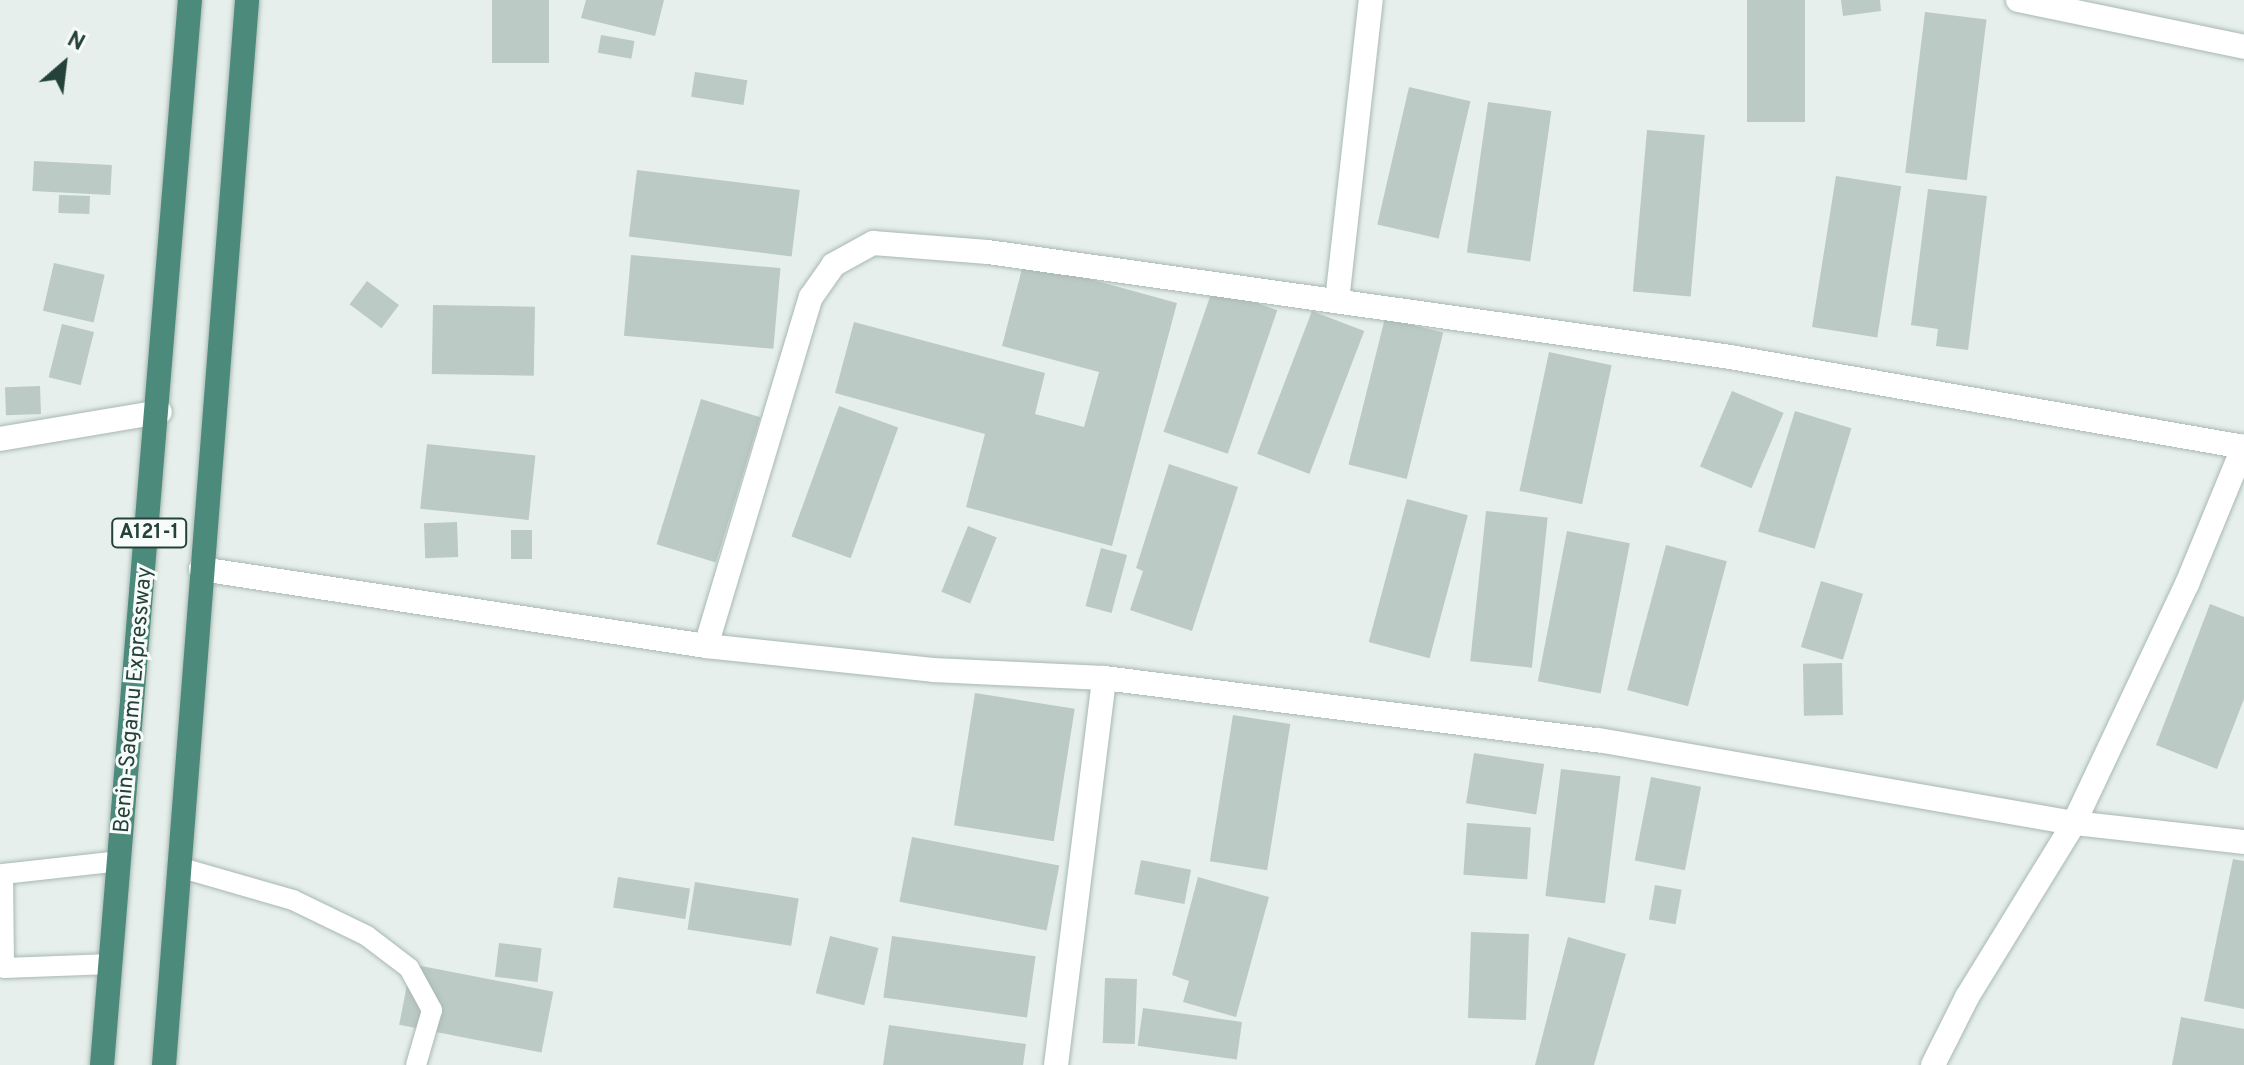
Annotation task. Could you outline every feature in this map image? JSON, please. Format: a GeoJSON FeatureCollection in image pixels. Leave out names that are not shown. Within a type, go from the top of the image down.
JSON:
{"type":"FeatureCollection","features":[{"type":"Feature","properties":{"kind":"highway","name":"Benin-Sagamu Expressway"},"geometry":{"type":"LineString","coordinates":[[102,1065],[160,412],[190,0]]}},
{"type":"Feature","properties":{"kind":"highway","name":"A121-1"},"geometry":{"type":"LineString","coordinates":[[164,1065],[182,868],[201,569],[247,0]]}},
{"type":"Feature","properties":{"kind":"street"},"geometry":{"type":"LineString","coordinates":[[1337,301],[1371,0]]}},
{"type":"Feature","properties":{"kind":"street"},"geometry":{"type":"LineString","coordinates":[[2018,0],[2244,47]]}},
{"type":"Feature","properties":{"kind":"street"},"geometry":{"type":"LineString","coordinates":[[706,646],[811,297],[833,265],[873,243],[988,252],[1730,357],[2244,447],[2187,584],[2074,823],[1967,997],[1933,1065]]}},
{"type":"Feature","properties":{"kind":"street"},"geometry":{"type":"LineString","coordinates":[[0,439],[160,412]]}},
{"type":"Feature","properties":{"kind":"street"},"geometry":{"type":"LineString","coordinates":[[201,569],[706,646],[933,670],[1104,678],[1598,740],[2074,823],[2244,842]]}},
{"type":"Feature","properties":{"kind":"street"},"geometry":{"type":"LineString","coordinates":[[1056,1065],[1104,678]]}},
{"type":"Feature","properties":{"kind":"lane"},"geometry":{"type":"LineString","coordinates":[[111,964],[2,968],[1,874],[120,861]]}},
{"type":"Feature","properties":{"kind":"lane"},"geometry":{"type":"LineString","coordinates":[[182,868],[293,900],[367,936],[409,968],[432,1010],[416,1065]]}},
{"type":"Feature","properties":{"kind":"building"},"geometry":{"type":"Polygon","coordinates":[[[492,0],[549,0],[549,63],[492,63],[492,0]]]}},
{"type":"Feature","properties":{"kind":"building"},"geometry":{"type":"Polygon","coordinates":[[[586,0],[664,0],[655,36],[581,18],[586,0]]]}},
{"type":"Feature","properties":{"kind":"building"},"geometry":{"type":"Polygon","coordinates":[[[1747,0],[1805,0],[1805,122],[1747,122],[1747,0]]]}},
{"type":"Feature","properties":{"kind":"building"},"geometry":{"type":"Polygon","coordinates":[[[1841,0],[1880,0],[1881,11],[1843,16],[1841,0]]]}},
{"type":"Feature","properties":{"kind":"building"},"geometry":{"type":"Polygon","coordinates":[[[1925,12],[1987,20],[1967,180],[1905,173],[1925,12]]]}},
{"type":"Feature","properties":{"kind":"building"},"geometry":{"type":"Polygon","coordinates":[[[601,35],[634,41],[631,59],[598,53],[601,35]]]}},
{"type":"Feature","properties":{"kind":"building"},"geometry":{"type":"Polygon","coordinates":[[[695,72],[747,80],[743,105],[691,97],[695,72]]]}},
{"type":"Feature","properties":{"kind":"building"},"geometry":{"type":"Polygon","coordinates":[[[1409,87],[1470,101],[1439,239],[1377,224],[1409,87]]]}},
{"type":"Feature","properties":{"kind":"building"},"geometry":{"type":"Polygon","coordinates":[[[1488,102],[1551,111],[1530,261],[1467,253],[1488,102]]]}},
{"type":"Feature","properties":{"kind":"building"},"geometry":{"type":"Polygon","coordinates":[[[1647,130],[1705,135],[1691,296],[1633,291],[1647,130]]]}},
{"type":"Feature","properties":{"kind":"building"},"geometry":{"type":"Polygon","coordinates":[[[34,161],[112,165],[110,195],[32,191],[34,161]]]}},
{"type":"Feature","properties":{"kind":"building"},"geometry":{"type":"Polygon","coordinates":[[[637,170],[800,190],[792,256],[629,237],[637,170]]]}},
{"type":"Feature","properties":{"kind":"building"},"geometry":{"type":"Polygon","coordinates":[[[1836,176],[1901,186],[1877,337],[1812,327],[1836,176]]]}},
{"type":"Feature","properties":{"kind":"building"},"geometry":{"type":"Polygon","coordinates":[[[1928,189],[1987,196],[1968,350],[1936,346],[1938,329],[1911,325],[1928,189]]]}},
{"type":"Feature","properties":{"kind":"building"},"geometry":{"type":"Polygon","coordinates":[[[59,195],[90,196],[89,214],[58,213],[59,195]]]}},
{"type":"Feature","properties":{"kind":"building"},"geometry":{"type":"Polygon","coordinates":[[[631,255],[780,268],[773,349],[624,336],[631,255]]]}},
{"type":"Feature","properties":{"kind":"building"},"geometry":{"type":"Polygon","coordinates":[[[1024,261],[1177,303],[1112,546],[966,507],[985,434],[835,393],[854,322],[1045,373],[1035,414],[1084,427],[1099,372],[1002,346],[1024,261]]]}},
{"type":"Feature","properties":{"kind":"building"},"geometry":{"type":"Polygon","coordinates":[[[54,263],[105,275],[94,322],[43,311],[54,263]]]}},
{"type":"Feature","properties":{"kind":"building"},"geometry":{"type":"Polygon","coordinates":[[[367,281],[399,305],[381,328],[350,304],[367,281]]]}},
{"type":"Feature","properties":{"kind":"building"},"geometry":{"type":"Polygon","coordinates":[[[1213,288],[1277,310],[1228,454],[1164,432],[1213,288]]]}},
{"type":"Feature","properties":{"kind":"building"},"geometry":{"type":"Polygon","coordinates":[[[433,305],[535,307],[534,376],[432,374],[433,305]]]}},
{"type":"Feature","properties":{"kind":"building"},"geometry":{"type":"Polygon","coordinates":[[[1312,311],[1364,331],[1309,474],[1257,454],[1312,311]]]}},
{"type":"Feature","properties":{"kind":"building"},"geometry":{"type":"Polygon","coordinates":[[[1385,318],[1443,333],[1407,479],[1348,465],[1385,318]]]}},
{"type":"Feature","properties":{"kind":"building"},"geometry":{"type":"Polygon","coordinates":[[[62,324],[94,332],[81,385],[49,377],[62,324]]]}},
{"type":"Feature","properties":{"kind":"building"},"geometry":{"type":"Polygon","coordinates":[[[1549,352],[1612,365],[1582,504],[1519,491],[1549,352]]]}},
{"type":"Feature","properties":{"kind":"building"},"geometry":{"type":"Polygon","coordinates":[[[40,386],[41,414],[6,415],[5,387],[40,386]]]}},
{"type":"Feature","properties":{"kind":"building"},"geometry":{"type":"Polygon","coordinates":[[[1732,391],[1784,413],[1752,488],[1700,466],[1732,391]]]}},
{"type":"Feature","properties":{"kind":"building"},"geometry":{"type":"Polygon","coordinates":[[[701,399],[760,417],[716,562],[657,544],[701,399]]]}},
{"type":"Feature","properties":{"kind":"building"},"geometry":{"type":"Polygon","coordinates":[[[839,406],[898,428],[851,558],[791,537],[839,406]]]}},
{"type":"Feature","properties":{"kind":"building"},"geometry":{"type":"Polygon","coordinates":[[[1795,411],[1851,428],[1815,549],[1758,531],[1795,411]]]}},
{"type":"Feature","properties":{"kind":"building"},"geometry":{"type":"Polygon","coordinates":[[[427,444],[535,455],[529,520],[420,509],[427,444]]]}},
{"type":"Feature","properties":{"kind":"building"},"geometry":{"type":"Polygon","coordinates":[[[1169,464],[1238,487],[1192,631],[1130,610],[1143,571],[1136,568],[1169,464]]]}},
{"type":"Feature","properties":{"kind":"building"},"geometry":{"type":"Polygon","coordinates":[[[1407,499],[1468,515],[1430,658],[1369,642],[1407,499]]]}},
{"type":"Feature","properties":{"kind":"building"},"geometry":{"type":"Polygon","coordinates":[[[1486,511],[1548,517],[1532,668],[1470,661],[1486,511]]]}},
{"type":"Feature","properties":{"kind":"building"},"geometry":{"type":"Polygon","coordinates":[[[457,522],[458,557],[425,558],[424,523],[457,522]]]}},
{"type":"Feature","properties":{"kind":"building"},"geometry":{"type":"Polygon","coordinates":[[[968,526],[997,538],[970,603],[941,592],[968,526]]]}},
{"type":"Feature","properties":{"kind":"building"},"geometry":{"type":"Polygon","coordinates":[[[511,530],[532,530],[532,559],[511,559],[511,530]]]}},
{"type":"Feature","properties":{"kind":"building"},"geometry":{"type":"Polygon","coordinates":[[[1567,531],[1630,543],[1601,693],[1538,681],[1567,531]]]}},
{"type":"Feature","properties":{"kind":"building"},"geometry":{"type":"Polygon","coordinates":[[[1666,545],[1727,561],[1688,706],[1627,690],[1666,545]]]}},
{"type":"Feature","properties":{"kind":"building"},"geometry":{"type":"Polygon","coordinates":[[[1101,548],[1127,555],[1112,613],[1085,606],[1101,548]]]}},
{"type":"Feature","properties":{"kind":"building"},"geometry":{"type":"Polygon","coordinates":[[[1821,581],[1863,594],[1843,660],[1801,647],[1821,581]]]}},
{"type":"Feature","properties":{"kind":"building"},"geometry":{"type":"Polygon","coordinates":[[[2210,604],[2244,617],[2244,699],[2217,769],[2156,745],[2210,604]]]}},
{"type":"Feature","properties":{"kind":"building"},"geometry":{"type":"Polygon","coordinates":[[[1842,663],[1843,715],[1804,716],[1803,664],[1842,663]]]}},
{"type":"Feature","properties":{"kind":"building"},"geometry":{"type":"Polygon","coordinates":[[[975,693],[1075,709],[1054,841],[954,825],[975,693]]]}},
{"type":"Feature","properties":{"kind":"building"},"geometry":{"type":"Polygon","coordinates":[[[1233,715],[1290,724],[1267,870],[1210,861],[1233,715]]]}},
{"type":"Feature","properties":{"kind":"building"},"geometry":{"type":"Polygon","coordinates":[[[1474,753],[1544,764],[1536,814],[1466,803],[1474,753]]]}},
{"type":"Feature","properties":{"kind":"building"},"geometry":{"type":"Polygon","coordinates":[[[1561,769],[1621,776],[1605,903],[1545,896],[1561,769]]]}},
{"type":"Feature","properties":{"kind":"building"},"geometry":{"type":"Polygon","coordinates":[[[1651,777],[1701,787],[1685,870],[1635,860],[1651,777]]]}},
{"type":"Feature","properties":{"kind":"building"},"geometry":{"type":"Polygon","coordinates":[[[1467,823],[1531,827],[1527,879],[1463,875],[1467,823]]]}},
{"type":"Feature","properties":{"kind":"building"},"geometry":{"type":"Polygon","coordinates":[[[912,837],[1059,866],[1047,930],[899,902],[912,837]]]}},
{"type":"Feature","properties":{"kind":"building"},"geometry":{"type":"Polygon","coordinates":[[[2233,859],[2244,861],[2244,1009],[2204,1001],[2233,859]]]}},
{"type":"Feature","properties":{"kind":"building"},"geometry":{"type":"Polygon","coordinates":[[[1141,860],[1191,870],[1184,904],[1134,894],[1141,860]]]}},
{"type":"Feature","properties":{"kind":"building"},"geometry":{"type":"Polygon","coordinates":[[[618,877],[690,888],[685,919],[613,908],[618,877]]]}},
{"type":"Feature","properties":{"kind":"building"},"geometry":{"type":"Polygon","coordinates":[[[1198,877],[1269,897],[1236,1017],[1183,1002],[1189,981],[1172,975],[1198,877]]]}},
{"type":"Feature","properties":{"kind":"building"},"geometry":{"type":"Polygon","coordinates":[[[695,882],[799,898],[791,946],[687,929],[695,882]]]}},
{"type":"Feature","properties":{"kind":"building"},"geometry":{"type":"Polygon","coordinates":[[[1655,885],[1682,890],[1676,924],[1649,919],[1655,885]]]}},
{"type":"Feature","properties":{"kind":"building"},"geometry":{"type":"Polygon","coordinates":[[[1471,932],[1529,934],[1526,1020],[1468,1018],[1471,932]]]}},
{"type":"Feature","properties":{"kind":"building"},"geometry":{"type":"Polygon","coordinates":[[[830,936],[879,948],[864,1005],[816,993],[830,936]]]}},
{"type":"Feature","properties":{"kind":"building"},"geometry":{"type":"Polygon","coordinates":[[[892,936],[1036,956],[1027,1018],[883,997],[892,936]]]}},
{"type":"Feature","properties":{"kind":"building"},"geometry":{"type":"Polygon","coordinates":[[[1568,937],[1626,954],[1594,1065],[1535,1065],[1568,937]]]}},
{"type":"Feature","properties":{"kind":"building"},"geometry":{"type":"Polygon","coordinates":[[[499,943],[542,948],[538,982],[495,977],[499,943]]]}},
{"type":"Feature","properties":{"kind":"building"},"geometry":{"type":"Polygon","coordinates":[[[411,964],[553,992],[542,1053],[399,1025],[411,964]]]}},
{"type":"Feature","properties":{"kind":"building"},"geometry":{"type":"Polygon","coordinates":[[[1105,978],[1137,979],[1135,1044],[1103,1043],[1105,978]]]}},
{"type":"Feature","properties":{"kind":"building"},"geometry":{"type":"Polygon","coordinates":[[[1143,1008],[1242,1022],[1237,1060],[1138,1046],[1143,1008]]]}},
{"type":"Feature","properties":{"kind":"building"},"geometry":{"type":"Polygon","coordinates":[[[2181,1017],[2244,1029],[2244,1065],[2172,1065],[2181,1017]]]}},
{"type":"Feature","properties":{"kind":"building"},"geometry":{"type":"Polygon","coordinates":[[[889,1025],[1026,1044],[1023,1065],[883,1065],[889,1025]]]}}]}
